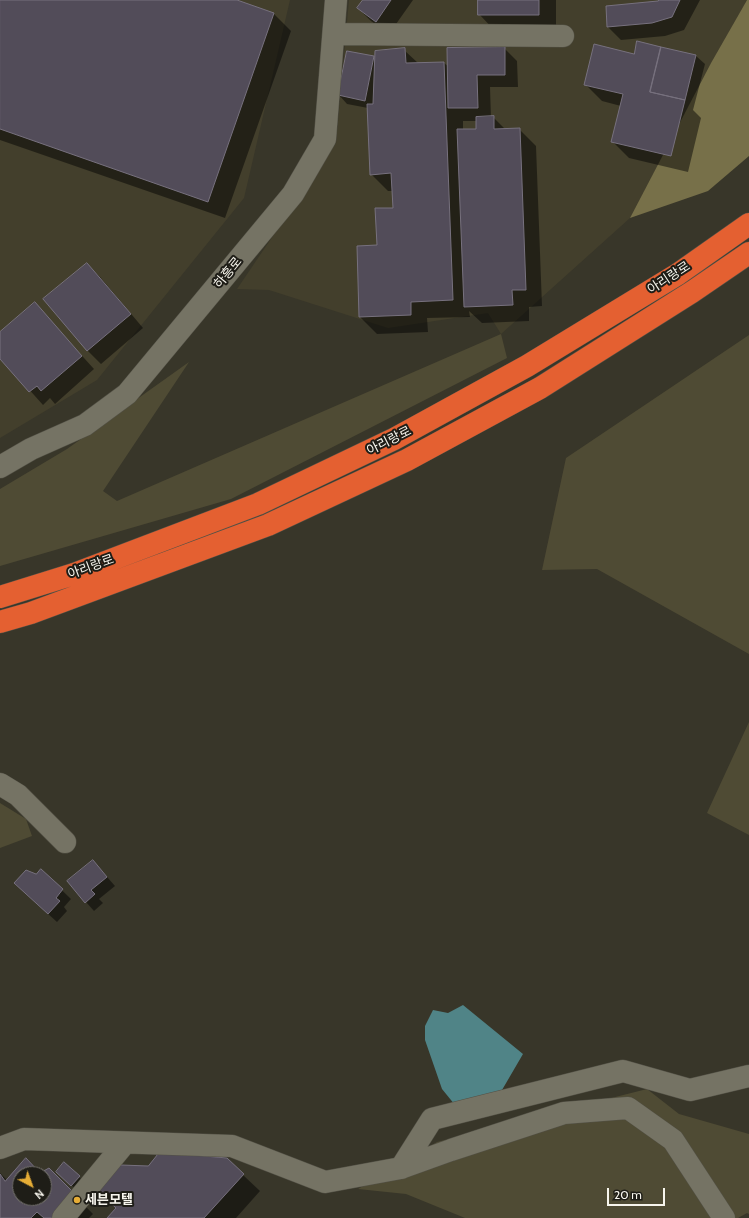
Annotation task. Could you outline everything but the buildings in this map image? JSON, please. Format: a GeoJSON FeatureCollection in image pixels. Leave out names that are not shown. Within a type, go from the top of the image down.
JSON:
{"type":"FeatureCollection","features":[{"type":"Feature","properties":{"kind":"highway","name":"아리랑로"},"geometry":{"type":"LineString","coordinates":[[0,597],[74,574],[258,504],[394,439],[527,366],[678,274],[749,224]]}},
{"type":"Feature","properties":{"kind":"highway","name":"아리랑로"},"geometry":{"type":"LineString","coordinates":[[0,622],[31,613],[268,525],[407,460],[540,388],[692,292],[749,252]]}},
{"type":"Feature","properties":{"kind":"street","name":"하흥로"},"geometry":{"type":"LineString","coordinates":[[0,467],[31,448],[85,425],[127,394],[293,194],[326,139],[336,0]]}},
{"type":"Feature","properties":{"kind":"street"},"geometry":{"type":"LineString","coordinates":[[334,34],[563,36]]}},
{"type":"Feature","properties":{"kind":"street"},"geometry":{"type":"LineString","coordinates":[[0,784],[18,795],[65,842]]}},
{"type":"Feature","properties":{"kind":"street"},"geometry":{"type":"LineString","coordinates":[[401,1168],[432,1119],[623,1071],[690,1090],[749,1076]]}},
{"type":"Feature","properties":{"kind":"street"},"geometry":{"type":"LineString","coordinates":[[0,1148],[24,1139],[232,1146],[325,1182],[401,1168],[564,1113],[628,1108],[673,1140],[724,1218]]}},
{"type":"Feature","properties":{"kind":"street"},"geometry":{"type":"LineString","coordinates":[[63,1218],[125,1142]]}},
{"type":"Feature","properties":{"kind":"shaded area"},"geometry":{"type":"Polygon","coordinates":[[[0,0],[290,0],[244,198],[97,380],[0,438],[0,0]]]}},
{"type":"Feature","properties":{"kind":"shaded area"},"geometry":{"type":"Polygon","coordinates":[[[349,0],[747,0],[711,63],[630,218],[501,334],[488,313],[388,328],[269,290],[237,289],[336,143],[349,0]]]}},
{"type":"Feature","properties":{"kind":"shaded area"},"geometry":{"type":"Polygon","coordinates":[[[747,0],[749,0],[749,156],[708,191],[630,218],[711,63],[747,0]]]}},
{"type":"Feature","properties":{"kind":"shaded area"},"geometry":{"type":"Polygon","coordinates":[[[501,334],[507,358],[231,499],[0,566],[0,489],[67,449],[189,362],[103,491],[117,501],[501,334]]]}},
{"type":"Feature","properties":{"kind":"shaded area"},"geometry":{"type":"Polygon","coordinates":[[[749,335],[749,654],[597,569],[542,570],[566,458],[749,335]]]}},
{"type":"Feature","properties":{"kind":"shaded area"},"geometry":{"type":"Polygon","coordinates":[[[749,722],[749,835],[707,813],[749,722]]]}},
{"type":"Feature","properties":{"kind":"shaded area"},"geometry":{"type":"Polygon","coordinates":[[[0,803],[26,819],[32,836],[0,848],[0,803]]]}},
{"type":"Feature","properties":{"kind":"shaded area"},"geometry":{"type":"Polygon","coordinates":[[[647,1089],[679,1114],[749,1134],[749,1214],[747,1213],[738,1218],[465,1218],[406,1194],[358,1189],[437,1142],[647,1089]]]}},
{"type":"Feature","properties":{"kind":"water"},"geometry":{"type":"Polygon","coordinates":[[[463,1005],[523,1054],[502,1090],[455,1105],[442,1089],[425,1040],[425,1026],[433,1010],[448,1013],[463,1005]]]}},
{"type":"Feature","properties":{"kind":"place","name":"세븐모텔"},"geometry":{"type":"Point","coordinates":[77,1200]}}]}
